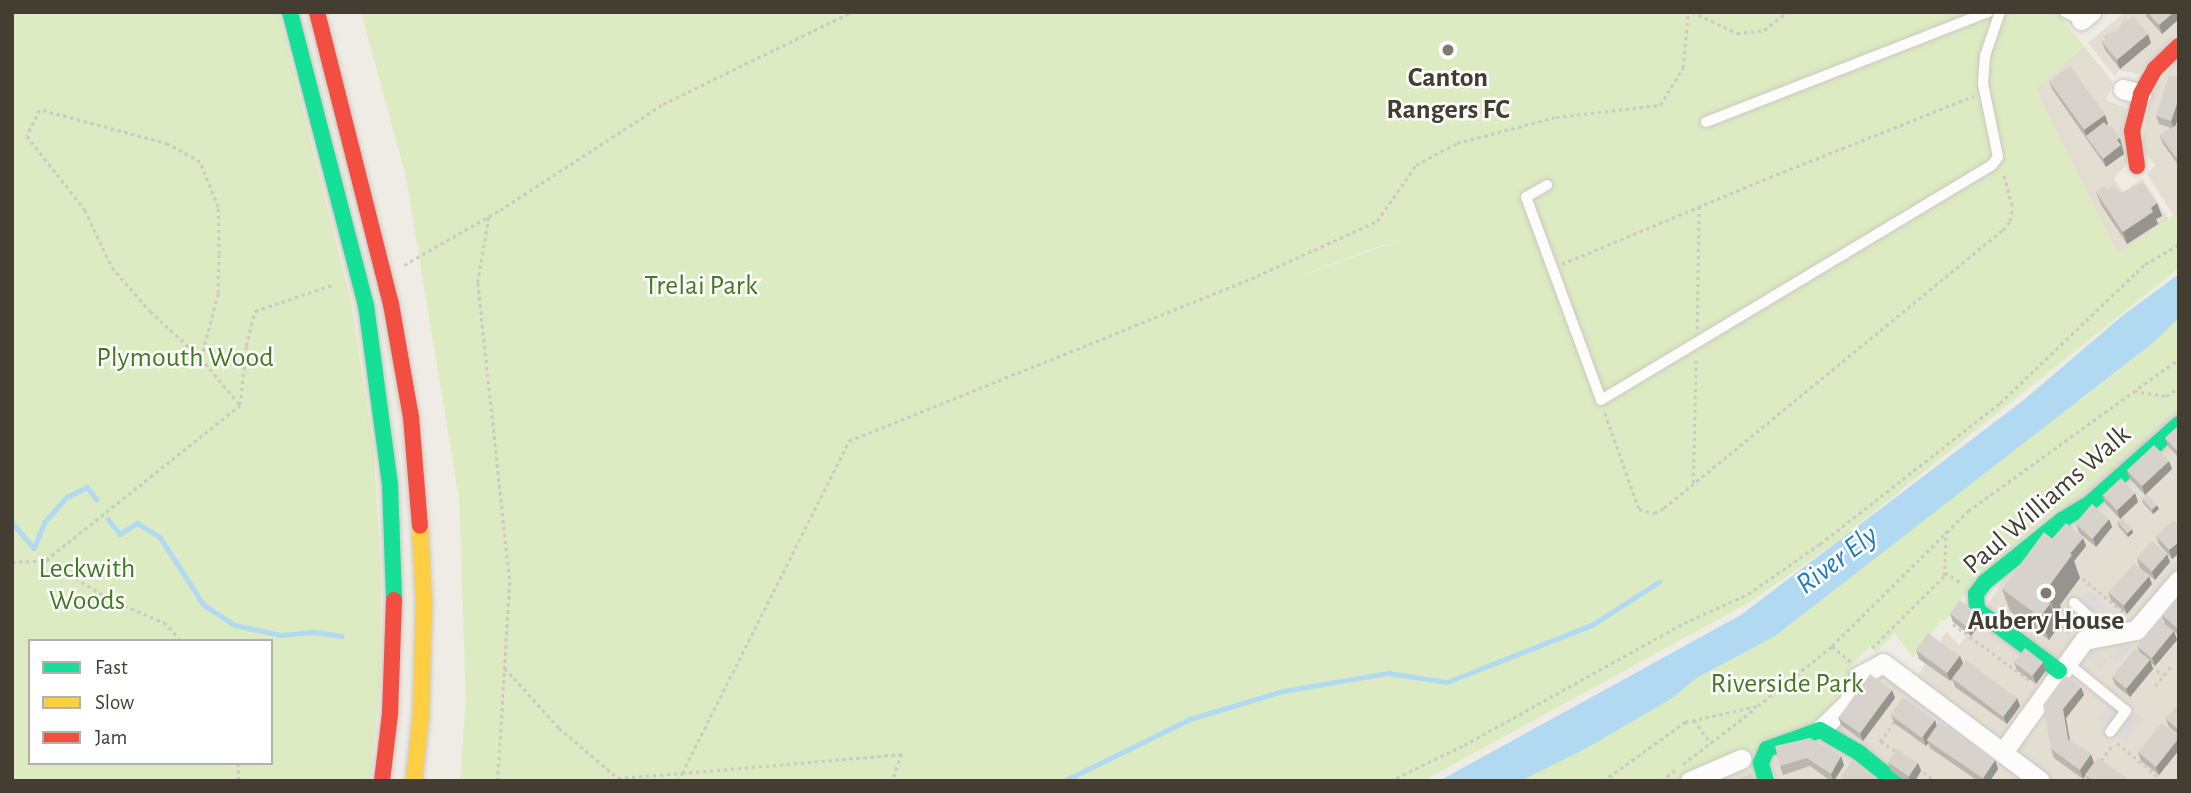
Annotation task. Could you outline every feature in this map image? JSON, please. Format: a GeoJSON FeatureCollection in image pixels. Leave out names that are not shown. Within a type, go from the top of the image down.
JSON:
{"type":"FeatureCollection","features":[{"type":"Feature","properties":{"kind":"main road"},"geometry":{"type":"LineString","coordinates":[[290,12],[346,219],[366,305],[384,422],[390,484],[394,603],[390,714],[382,781]]}},
{"type":"Feature","properties":{"kind":"main road"},"geometry":{"type":"LineString","coordinates":[[317,12],[391,304],[411,417],[418,481],[424,603],[421,716],[414,781]]}},
{"type":"Feature","properties":{"kind":"main road"},"geometry":{"type":"LineString","coordinates":[[2137,166],[2132,131],[2132,92],[2179,46]]}},
{"type":"Feature","properties":{"kind":"main road","name":"Paul Williams Walk"},"geometry":{"type":"LineString","coordinates":[[2063,667],[1977,610],[1976,594],[1985,582],[2063,520],[2089,503],[2179,424]]}},
{"type":"Feature","properties":{"kind":"main road"},"geometry":{"type":"LineString","coordinates":[[1766,781],[1761,763],[1767,749],[1820,730],[1854,758],[1894,781]]}},
{"type":"Feature","properties":{"kind":"street"},"geometry":{"type":"LineString","coordinates":[[2003,752],[2063,667],[2080,636],[2136,630],[2179,580]]}},
{"type":"Feature","properties":{"kind":"street"},"geometry":{"type":"LineString","coordinates":[[1820,730],[1848,704],[1859,676],[1883,663],[2003,752],[2016,774],[2040,781]]}},
{"type":"Feature","properties":{"kind":"street"},"geometry":{"type":"LineString","coordinates":[[1690,781],[1741,759]]}},
{"type":"Feature","properties":{"kind":"lane"},"geometry":{"type":"LineString","coordinates":[[1706,122],[1988,12]]}},
{"type":"Feature","properties":{"kind":"lane"},"geometry":{"type":"LineString","coordinates":[[1546,186],[1526,197],[1601,400],[1992,165],[1998,157],[1984,93],[1985,56],[2000,12]]}},
{"type":"Feature","properties":{"kind":"lane"},"geometry":{"type":"LineString","coordinates":[[2074,603],[2087,615],[2080,636]]}},
{"type":"Feature","properties":{"kind":"lane"},"geometry":{"type":"LineString","coordinates":[[2063,667],[2126,711],[2110,732]]}},
{"type":"Feature","properties":{"kind":"path"},"geometry":{"type":"LineString","coordinates":[[401,267],[489,217],[663,104],[852,12]]}},
{"type":"Feature","properties":{"kind":"path"},"geometry":{"type":"LineString","coordinates":[[677,781],[849,441],[1257,276],[1377,220],[1416,166],[1457,142],[1556,117],[1660,105],[1683,68],[1690,12],[1737,33],[1764,30],[1787,12]]}},
{"type":"Feature","properties":{"kind":"path"},"geometry":{"type":"LineString","coordinates":[[1552,268],[1770,177],[1984,93]]}},
{"type":"Feature","properties":{"kind":"path"},"geometry":{"type":"LineString","coordinates":[[201,358],[218,293],[219,254],[218,206],[200,162],[168,144],[40,110],[27,136],[85,210],[112,267],[150,311],[201,358],[240,405]]}},
{"type":"Feature","properties":{"kind":"path"},"geometry":{"type":"LineString","coordinates":[[1601,400],[1639,509],[1654,513],[2004,230],[2010,221],[2012,206],[1998,157]]}},
{"type":"Feature","properties":{"kind":"path"},"geometry":{"type":"LineString","coordinates":[[489,217],[478,283],[510,582],[498,781]]}},
{"type":"Feature","properties":{"kind":"path"},"geometry":{"type":"LineString","coordinates":[[1390,781],[1464,745],[1684,623],[1748,594],[1820,544],[2000,403],[2145,264],[2179,244]]}},
{"type":"Feature","properties":{"kind":"path"},"geometry":{"type":"LineString","coordinates":[[12,562],[46,560],[240,405],[246,346],[255,312],[335,284]]}},
{"type":"Feature","properties":{"kind":"path"},"geometry":{"type":"LineString","coordinates":[[1661,781],[1832,646],[1968,511],[2179,359]]}},
{"type":"Feature","properties":{"kind":"path"},"geometry":{"type":"LineString","coordinates":[[2134,391],[2166,396],[2179,388]]}},
{"type":"Feature","properties":{"kind":"path"},"geometry":{"type":"LineString","coordinates":[[1864,656],[1944,576],[1946,531]]}},
{"type":"Feature","properties":{"kind":"path"},"geometry":{"type":"LineString","coordinates":[[46,560],[108,599],[166,624],[178,639]]}},
{"type":"Feature","properties":{"kind":"path"},"geometry":{"type":"LineString","coordinates":[[2069,567],[2132,618]]}},
{"type":"Feature","properties":{"kind":"path"},"geometry":{"type":"LineString","coordinates":[[2050,617],[2080,636]]}},
{"type":"Feature","properties":{"kind":"path"},"geometry":{"type":"LineString","coordinates":[[1953,624],[2038,687]]}},
{"type":"Feature","properties":{"kind":"path"},"geometry":{"type":"LineString","coordinates":[[1832,646],[1852,662]]}},
{"type":"Feature","properties":{"kind":"path"},"geometry":{"type":"LineString","coordinates":[[2145,660],[2163,675]]}},
{"type":"Feature","properties":{"kind":"path"},"geometry":{"type":"LineString","coordinates":[[2155,686],[2171,666]]}},
{"type":"Feature","properties":{"kind":"path"},"geometry":{"type":"LineString","coordinates":[[505,668],[559,728],[618,778],[902,754],[892,781]]}},
{"type":"Feature","properties":{"kind":"path"},"geometry":{"type":"LineString","coordinates":[[1602,781],[1685,722],[1758,706]]}},
{"type":"Feature","properties":{"kind":"path"},"geometry":{"type":"LineString","coordinates":[[1694,720],[1710,743]]}},
{"type":"Feature","properties":{"kind":"path"},"geometry":{"type":"LineString","coordinates":[[1876,747],[1895,722]]}},
{"type":"Feature","properties":{"kind":"path"},"geometry":{"type":"LineString","coordinates":[[1881,741],[1902,757]]}},
{"type":"Feature","properties":{"kind":"path"},"geometry":{"type":"LineString","coordinates":[[2094,771],[2115,741],[2161,779]]}},
{"type":"Feature","properties":{"kind":"path"},"geometry":{"type":"LineString","coordinates":[[1913,765],[1935,781]]}},
{"type":"Feature","properties":{"kind":"shaded area"},"geometry":{"type":"Polygon","coordinates":[[[2125,12],[2179,12],[2179,32],[2138,74],[2118,70],[2115,77],[2088,43],[2125,12]]]}},
{"type":"Feature","properties":{"kind":"shaded area"},"geometry":{"type":"Polygon","coordinates":[[[2084,46],[2113,82],[2106,100],[2126,108],[2127,163],[2114,179],[2124,192],[2142,178],[2169,220],[2118,254],[2055,134],[2036,88],[2084,46]]]}},
{"type":"Feature","properties":{"kind":"shaded area"},"geometry":{"type":"Polygon","coordinates":[[[2179,57],[2179,212],[2174,216],[2147,174],[2155,165],[2141,149],[2151,95],[2179,57]]]}},
{"type":"Feature","properties":{"kind":"shaded area"},"geometry":{"type":"Polygon","coordinates":[[[2179,407],[2179,781],[1776,781],[1772,767],[1776,757],[1867,683],[1887,670],[1916,678],[1947,631],[1959,646],[1996,592],[2026,538],[2179,407]]]}},
{"type":"Feature","properties":{"kind":"shaded area"},"geometry":{"type":"Polygon","coordinates":[[[2091,590],[2106,607],[2097,615],[2082,598],[2091,590]]]}},
{"type":"Feature","properties":{"kind":"shaded area"},"geometry":{"type":"Polygon","coordinates":[[[2124,640],[2132,647],[2117,665],[2109,657],[2124,640]]]}},
{"type":"Feature","properties":{"kind":"shaded area"},"geometry":{"type":"Polygon","coordinates":[[[2090,645],[2107,660],[2100,668],[2083,653],[2090,645]]]}},
{"type":"Feature","properties":{"kind":"shaded area"},"geometry":{"type":"Polygon","coordinates":[[[1887,677],[1977,742],[1969,743],[1888,684],[1887,677]]]}},
{"type":"Feature","properties":{"kind":"shaded area"},"geometry":{"type":"Polygon","coordinates":[[[2109,704],[2118,712],[2106,725],[2097,717],[2109,704]]]}},
{"type":"Feature","properties":{"kind":"shaded area"},"geometry":{"type":"Polygon","coordinates":[[[2135,712],[2144,719],[2126,741],[2118,734],[2135,712]]]}},
{"type":"Feature","properties":{"kind":"shaded area"},"geometry":{"type":"Polygon","coordinates":[[[1746,763],[1754,781],[1702,781],[1746,763]]]}},
{"type":"Feature","properties":{"kind":"green space","name":"Plymouth Wood"},"geometry":{"type":"Polygon","coordinates":[[[12,12],[278,12],[351,302],[374,453],[381,581],[380,685],[370,781],[12,781],[12,12]]]}},
{"type":"Feature","properties":{"kind":"green space","name":"Trelai Park"},"geometry":{"type":"Polygon","coordinates":[[[361,12],[2069,12],[2062,19],[2084,46],[2037,88],[2039,97],[2118,254],[2179,212],[2179,268],[1836,542],[1750,602],[1423,781],[460,781],[466,700],[459,499],[406,177],[361,12]],[[1408,239],[1377,247],[1251,294],[1408,239]]]}},
{"type":"Feature","properties":{"kind":"green space","name":"Riverside Park"},"geometry":{"type":"Polygon","coordinates":[[[2179,318],[2179,407],[2084,491],[2054,512],[1974,582],[1946,620],[1940,621],[1913,658],[1895,633],[1876,652],[1870,646],[1851,666],[1855,671],[1846,697],[1807,729],[1754,781],[1742,753],[1679,781],[1521,781],[1585,749],[1671,699],[1695,679],[1775,636],[2017,445],[2083,398],[2154,342],[2179,318]]]}},
{"type":"Feature","properties":{"kind":"water","name":"River Ely"},"geometry":{"type":"Polygon","coordinates":[[[2179,274],[2179,318],[2154,342],[1775,636],[1695,679],[1671,699],[1585,749],[1521,781],[1439,781],[1741,615],[2025,399],[2122,316],[2179,274]]]}},
{"type":"Feature","properties":{"kind":"building"},"geometry":{"type":"Polygon","coordinates":[[[2147,12],[2174,12],[2159,25],[2147,12]]]}},
{"type":"Feature","properties":{"kind":"building"},"geometry":{"type":"Polygon","coordinates":[[[2133,16],[2148,34],[2117,60],[2102,42],[2107,38],[2105,35],[2118,30],[2125,17],[2128,20],[2133,16]]]}},
{"type":"Feature","properties":{"kind":"building"},"geometry":{"type":"Polygon","coordinates":[[[2070,66],[2105,115],[2084,130],[2049,81],[2070,66]]]}},
{"type":"Feature","properties":{"kind":"building"},"geometry":{"type":"Polygon","coordinates":[[[2169,75],[2179,78],[2179,98],[2171,121],[2156,116],[2169,75]]]}},
{"type":"Feature","properties":{"kind":"building"},"geometry":{"type":"Polygon","coordinates":[[[2104,122],[2108,127],[2111,125],[2120,138],[2117,140],[2121,145],[2103,159],[2086,136],[2104,122]]]}},
{"type":"Feature","properties":{"kind":"building"},"geometry":{"type":"Polygon","coordinates":[[[2179,123],[2179,162],[2160,136],[2179,123]]]}},
{"type":"Feature","properties":{"kind":"building"},"geometry":{"type":"Polygon","coordinates":[[[2143,182],[2157,203],[2151,208],[2153,212],[2123,232],[2096,192],[2105,186],[2107,190],[2114,185],[2120,193],[2143,182]]]}},
{"type":"Feature","properties":{"kind":"building"},"geometry":{"type":"Polygon","coordinates":[[[2179,425],[2179,453],[2165,438],[2179,425]]]}},
{"type":"Feature","properties":{"kind":"building"},"geometry":{"type":"Polygon","coordinates":[[[2154,445],[2169,461],[2142,486],[2127,470],[2154,445]]]}},
{"type":"Feature","properties":{"kind":"building"},"geometry":{"type":"Polygon","coordinates":[[[2121,478],[2135,493],[2117,510],[2103,495],[2121,478]]]}},
{"type":"Feature","properties":{"kind":"building"},"geometry":{"type":"Polygon","coordinates":[[[2147,494],[2157,505],[2152,510],[2142,499],[2147,494]]]}},
{"type":"Feature","properties":{"kind":"building"},"geometry":{"type":"Polygon","coordinates":[[[2092,504],[2109,519],[2092,539],[2075,524],[2092,504]]]}},
{"type":"Feature","properties":{"kind":"building"},"geometry":{"type":"Polygon","coordinates":[[[2122,518],[2132,529],[2128,533],[2118,522],[2122,518]]]}},
{"type":"Feature","properties":{"kind":"building"},"geometry":{"type":"Polygon","coordinates":[[[2173,520],[2179,526],[2179,542],[2169,550],[2156,536],[2173,520]]]}},
{"type":"Feature","properties":{"kind":"building"},"geometry":{"type":"Polygon","coordinates":[[[2066,523],[2083,538],[2070,554],[2052,539],[2066,523]]]}},
{"type":"Feature","properties":{"kind":"building"},"geometry":{"type":"Polygon","coordinates":[[[2044,532],[2072,555],[2049,586],[2054,590],[2049,597],[2043,593],[2040,596],[2050,604],[2040,617],[2002,589],[2044,532]]]}},
{"type":"Feature","properties":{"kind":"building"},"geometry":{"type":"Polygon","coordinates":[[[2152,541],[2167,554],[2152,571],[2137,558],[2152,541]]]}},
{"type":"Feature","properties":{"kind":"building"},"geometry":{"type":"Polygon","coordinates":[[[2134,563],[2149,576],[2124,606],[2108,592],[2134,563]]]}},
{"type":"Feature","properties":{"kind":"building"},"geometry":{"type":"Polygon","coordinates":[[[2179,595],[2179,625],[2177,628],[2162,615],[2179,595]]]}},
{"type":"Feature","properties":{"kind":"building"},"geometry":{"type":"Polygon","coordinates":[[[1960,600],[1978,614],[1968,628],[1950,613],[1960,600]]]}},
{"type":"Feature","properties":{"kind":"building"},"geometry":{"type":"Polygon","coordinates":[[[2159,619],[2174,631],[2152,658],[2137,646],[2159,619]]]}},
{"type":"Feature","properties":{"kind":"building"},"geometry":{"type":"Polygon","coordinates":[[[1928,633],[1960,656],[1947,673],[1916,650],[1928,633]]]}},
{"type":"Feature","properties":{"kind":"building"},"geometry":{"type":"Polygon","coordinates":[[[2025,648],[2043,662],[2032,676],[2014,662],[2025,648]]]}},
{"type":"Feature","properties":{"kind":"building"},"geometry":{"type":"Polygon","coordinates":[[[2135,648],[2150,660],[2126,689],[2112,677],[2135,648]]]}},
{"type":"Feature","properties":{"kind":"building"},"geometry":{"type":"Polygon","coordinates":[[[1966,660],[2017,699],[2003,717],[1952,678],[1966,660]]]}},
{"type":"Feature","properties":{"kind":"building"},"geometry":{"type":"Polygon","coordinates":[[[1870,674],[1892,690],[1860,734],[1838,718],[1870,674]]]}},
{"type":"Feature","properties":{"kind":"building"},"geometry":{"type":"Polygon","coordinates":[[[2065,675],[2081,687],[2063,709],[2068,739],[2091,754],[2080,770],[2051,749],[2043,705],[2065,675]]]}},
{"type":"Feature","properties":{"kind":"building"},"geometry":{"type":"Polygon","coordinates":[[[1903,697],[1935,720],[1922,738],[1890,715],[1903,697]]]}},
{"type":"Feature","properties":{"kind":"building"},"geometry":{"type":"Polygon","coordinates":[[[2179,704],[2179,730],[2166,719],[2179,704]]]}},
{"type":"Feature","properties":{"kind":"building"},"geometry":{"type":"Polygon","coordinates":[[[1939,722],[1995,760],[1983,778],[1927,740],[1939,722]]]}},
{"type":"Feature","properties":{"kind":"building"},"geometry":{"type":"Polygon","coordinates":[[[2162,723],[2179,738],[2156,767],[2138,752],[2162,723]]]}},
{"type":"Feature","properties":{"kind":"building"},"geometry":{"type":"Polygon","coordinates":[[[1810,738],[1841,756],[1831,774],[1807,758],[1780,766],[1775,746],[1810,738]]]}},
{"type":"Feature","properties":{"kind":"building"},"geometry":{"type":"Polygon","coordinates":[[[1897,749],[1918,763],[1909,776],[1888,762],[1897,749]]]}},
{"type":"Feature","properties":{"kind":"building"},"geometry":{"type":"Polygon","coordinates":[[[2098,757],[2130,781],[2094,781],[2085,775],[2098,757]]]}},
{"type":"Feature","properties":{"kind":"building"},"geometry":{"type":"Polygon","coordinates":[[[1852,761],[1880,781],[1844,781],[1840,778],[1852,761]]]}},
{"type":"Feature","properties":{"kind":"building"},"geometry":{"type":"Polygon","coordinates":[[[1751,773],[1755,781],[1734,781],[1751,773]]]}},
{"type":"Feature","properties":{"kind":"waterway"},"geometry":{"type":"LineString","coordinates":[[12,522],[34,548],[44,523],[67,497],[87,487],[97,500]]}},
{"type":"Feature","properties":{"kind":"waterway"},"geometry":{"type":"LineString","coordinates":[[108,519],[120,534],[137,523],[160,537],[204,605],[235,625],[280,635],[314,632],[342,636]]}},
{"type":"Feature","properties":{"kind":"waterway"},"geometry":{"type":"LineString","coordinates":[[1064,781],[1190,719],[1283,691],[1388,673],[1447,682],[1592,625],[1659,582]]}},
{"type":"Feature","properties":{"kind":"traffic: fast"},"geometry":{"type":"LineString","coordinates":[[290,12],[366,305],[390,484],[394,600]]}},
{"type":"Feature","properties":{"kind":"traffic: fast"},"geometry":{"type":"LineString","coordinates":[[2059,671],[1977,610],[1976,594],[1985,582],[2062,520],[2089,504],[2179,424]]}},
{"type":"Feature","properties":{"kind":"traffic: fast"},"geometry":{"type":"LineString","coordinates":[[1766,781],[1761,763],[1767,749],[1820,730],[1858,752],[1894,781]]}},
{"type":"Feature","properties":{"kind":"traffic: slow"},"geometry":{"type":"LineString","coordinates":[[414,781],[421,716],[424,603],[420,526]]}},
{"type":"Feature","properties":{"kind":"traffic: jam"},"geometry":{"type":"LineString","coordinates":[[317,12],[391,304],[411,417],[420,526]]}},
{"type":"Feature","properties":{"kind":"traffic: jam"},"geometry":{"type":"LineString","coordinates":[[2137,166],[2132,131],[2141,94],[2155,69],[2179,46]]}},
{"type":"Feature","properties":{"kind":"traffic: jam"},"geometry":{"type":"LineString","coordinates":[[382,781],[390,714],[394,600]]}},
{"type":"Feature","properties":{"kind":"place","name":"Canton Rangers FC"},"geometry":{"type":"Point","coordinates":[1448,50]}},
{"type":"Feature","properties":{"kind":"place","name":"Aubery House"},"geometry":{"type":"Point","coordinates":[2046,593]}},
{"type":"Feature","properties":{"kind":"park label","name":"Leckwith Woods"},"geometry":{"type":"Point","coordinates":[87,585]}}]}
